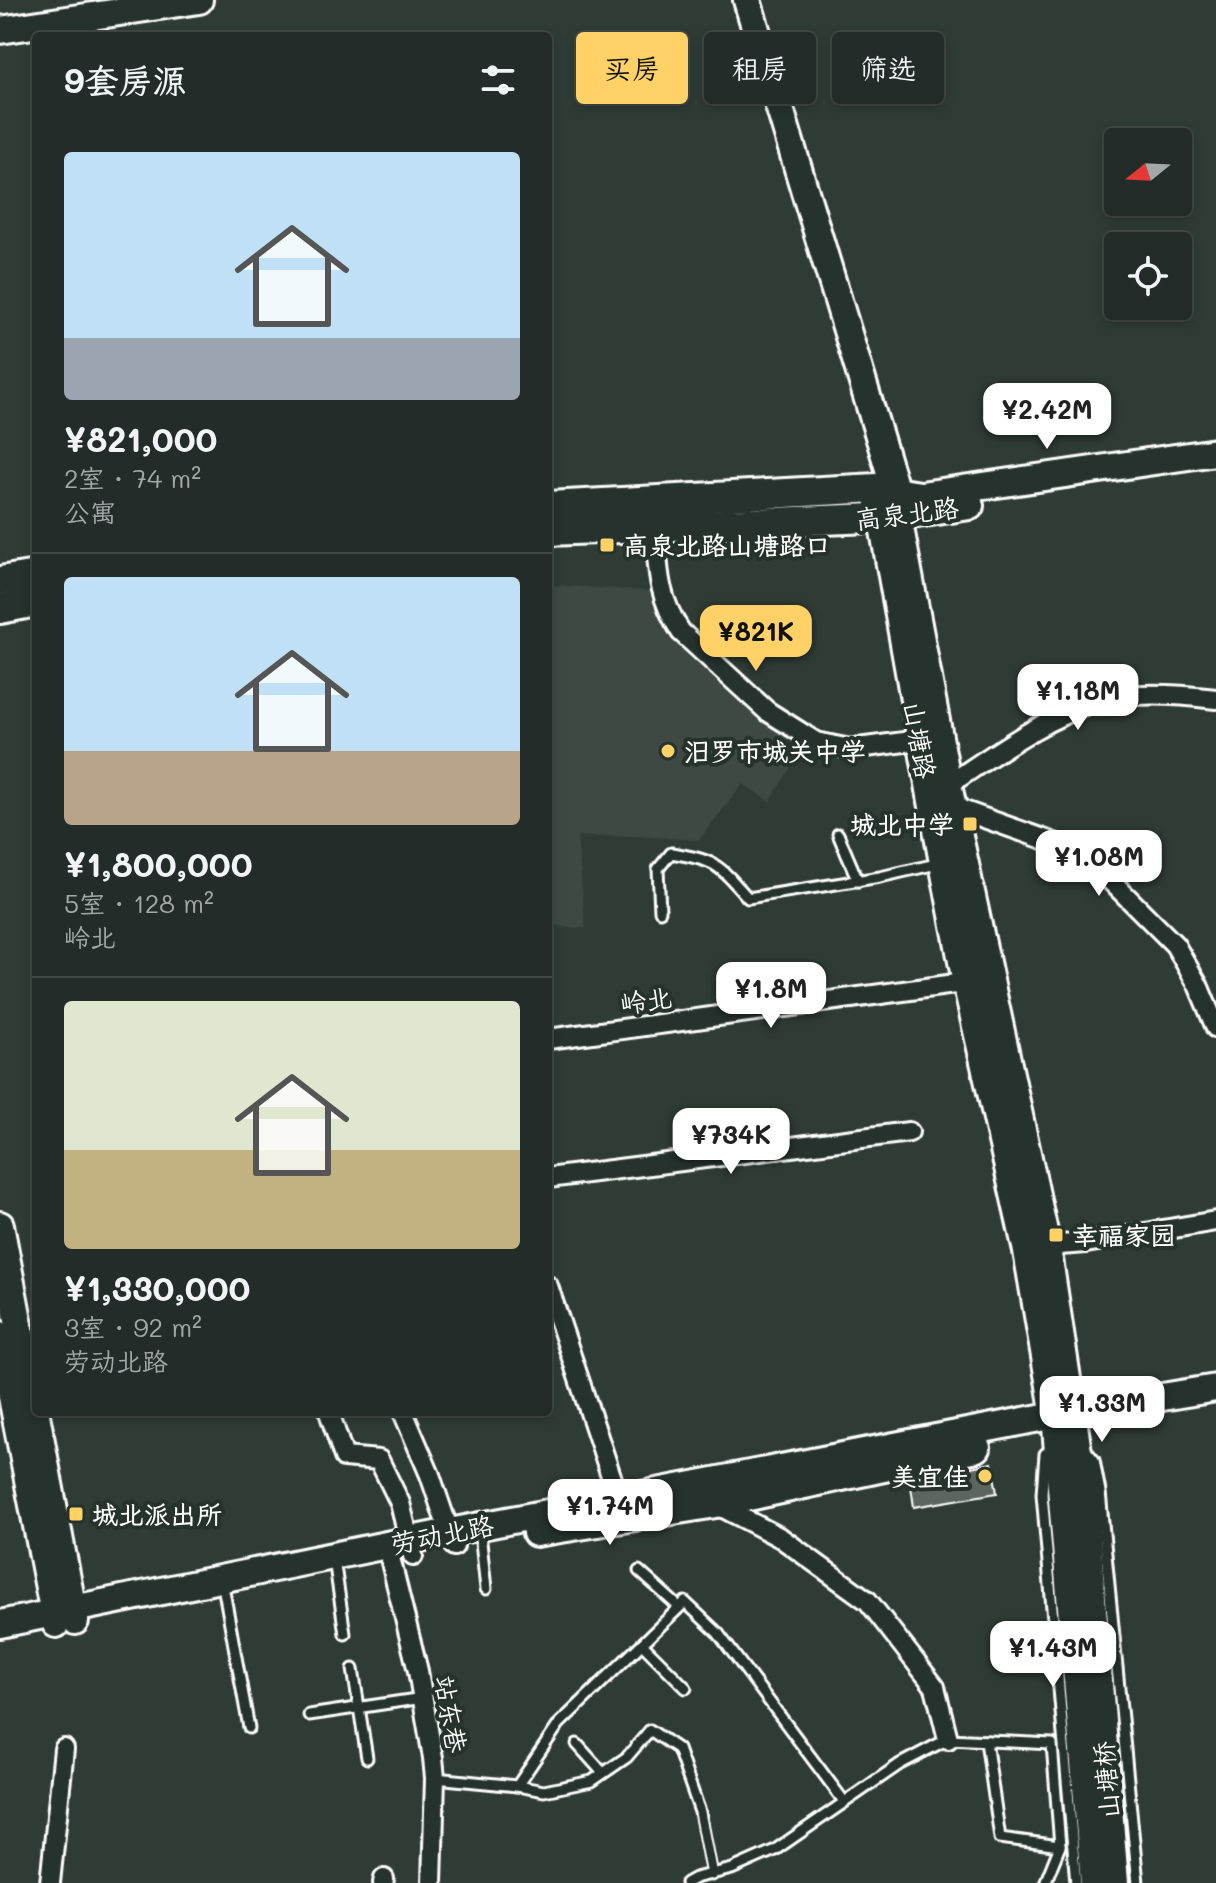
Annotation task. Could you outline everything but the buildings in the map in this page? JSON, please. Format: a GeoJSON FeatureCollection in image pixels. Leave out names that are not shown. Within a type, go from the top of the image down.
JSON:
{"type":"FeatureCollection","features":[{"type":"Feature","properties":{"kind":"main road","name":"高泉北路"},"geometry":{"type":"LineString","coordinates":[[552,506],[888,504]]}},
{"type":"Feature","properties":{"kind":"main road","name":"高泉北路"},"geometry":{"type":"LineString","coordinates":[[552,531],[655,527],[888,504]]}},
{"type":"Feature","properties":{"kind":"main road"},"geometry":{"type":"LineString","coordinates":[[0,581],[32,576]]}},
{"type":"Feature","properties":{"kind":"main road"},"geometry":{"type":"LineString","coordinates":[[0,609],[32,603]]}},
{"type":"Feature","properties":{"kind":"street"},"geometry":{"type":"LineString","coordinates":[[0,11],[83,0]]}},
{"type":"Feature","properties":{"kind":"street"},"geometry":{"type":"LineString","coordinates":[[0,30],[199,0]]}},
{"type":"Feature","properties":{"kind":"street","name":"山塘路"},"geometry":{"type":"LineString","coordinates":[[740,0],[888,504],[920,740],[943,863],[978,981],[1047,1246],[1072,1487]]}},
{"type":"Feature","properties":{"kind":"street","name":"山塘路"},"geometry":{"type":"LineString","coordinates":[[747,0],[888,504],[951,796],[978,981],[1027,1251],[1065,1428]]}},
{"type":"Feature","properties":{"kind":"street","name":"高泉北路"},"geometry":{"type":"LineString","coordinates":[[888,504],[921,495],[1216,452]]}},
{"type":"Feature","properties":{"kind":"street","name":"高泉北路"},"geometry":{"type":"LineString","coordinates":[[888,504],[1216,466]]}},
{"type":"Feature","properties":{"kind":"street"},"geometry":{"type":"LineString","coordinates":[[655,527],[659,585],[672,619],[681,632],[767,711],[816,742],[839,747],[850,749],[920,740]]}},
{"type":"Feature","properties":{"kind":"street"},"geometry":{"type":"LineString","coordinates":[[1216,699],[1173,694],[1101,700],[1032,728],[951,796],[1083,853],[1175,945],[1198,985],[1216,1028]]}},
{"type":"Feature","properties":{"kind":"street","name":"岭北"},"geometry":{"type":"LineString","coordinates":[[552,1038],[978,981]]}},
{"type":"Feature","properties":{"kind":"street"},"geometry":{"type":"LineString","coordinates":[[552,1177],[909,1132]]}},
{"type":"Feature","properties":{"kind":"street"},"geometry":{"type":"LineString","coordinates":[[1047,1246],[1086,1243],[1216,1221]]}},
{"type":"Feature","properties":{"kind":"street"},"geometry":{"type":"LineString","coordinates":[[0,1225],[64,1616]]}},
{"type":"Feature","properties":{"kind":"street"},"geometry":{"type":"LineString","coordinates":[[552,1298],[622,1510]]}},
{"type":"Feature","properties":{"kind":"street"},"geometry":{"type":"LineString","coordinates":[[0,1335],[64,1616]]}},
{"type":"Feature","properties":{"kind":"street","name":"劳动北路"},"geometry":{"type":"LineString","coordinates":[[452,1539],[481,1542],[622,1510],[716,1504],[1065,1428],[1216,1388]]}},
{"type":"Feature","properties":{"kind":"street","name":"劳动北路"},"geometry":{"type":"LineString","coordinates":[[0,1624],[224,1591],[452,1539],[1216,1402]]}},
{"type":"Feature","properties":{"kind":"street","name":"站东巷"},"geometry":{"type":"LineString","coordinates":[[330,1416],[344,1457],[379,1460],[400,1503],[435,1778],[432,1883]]}},
{"type":"Feature","properties":{"kind":"street"},"geometry":{"type":"LineString","coordinates":[[405,1416],[430,1475],[452,1539]]}},
{"type":"Feature","properties":{"kind":"street","name":"山塘桥"},"geometry":{"type":"LineString","coordinates":[[1072,1487],[1094,1883]]}},
{"type":"Feature","properties":{"kind":"street","name":"山塘桥"},"geometry":{"type":"LineString","coordinates":[[1072,1487],[1115,1883]]}},
{"type":"Feature","properties":{"kind":"street"},"geometry":{"type":"LineString","coordinates":[[716,1504],[781,1538],[868,1601],[935,1687],[948,1739]]}},
{"type":"Feature","properties":{"kind":"street","name":"劳动北路"},"geometry":{"type":"LineString","coordinates":[[0,1635],[64,1616],[404,1551]]}},
{"type":"Feature","properties":{"kind":"street"},"geometry":{"type":"LineString","coordinates":[[50,1883],[64,1749]]}},
{"type":"Feature","properties":{"kind":"lane"},"geometry":{"type":"LineString","coordinates":[[838,834],[858,881]]}},
{"type":"Feature","properties":{"kind":"lane"},"geometry":{"type":"LineString","coordinates":[[660,911],[658,869],[671,853],[707,858],[726,873],[748,898],[858,881],[943,863]]}},
{"type":"Feature","properties":{"kind":"lane"},"geometry":{"type":"LineString","coordinates":[[1076,1883],[1042,1494],[1045,1454],[1065,1428],[1094,1460],[1100,1492],[1138,1883]]}},
{"type":"Feature","properties":{"kind":"lane"},"geometry":{"type":"LineString","coordinates":[[481,1542],[486,1589]]}},
{"type":"Feature","properties":{"kind":"lane"},"geometry":{"type":"LineString","coordinates":[[335,1566],[345,1634]]}},
{"type":"Feature","properties":{"kind":"lane"},"geometry":{"type":"LineString","coordinates":[[639,1571],[679,1607]]}},
{"type":"Feature","properties":{"kind":"lane"},"geometry":{"type":"LineString","coordinates":[[224,1591],[249,1728]]}},
{"type":"Feature","properties":{"kind":"lane"},"geometry":{"type":"LineString","coordinates":[[517,1786],[559,1724],[685,1602],[718,1633],[843,1800]]}},
{"type":"Feature","properties":{"kind":"lane"},"geometry":{"type":"LineString","coordinates":[[642,1644],[686,1688]]}},
{"type":"Feature","properties":{"kind":"lane"},"geometry":{"type":"LineString","coordinates":[[353,1669],[367,1758]]}},
{"type":"Feature","properties":{"kind":"lane"},"geometry":{"type":"LineString","coordinates":[[309,1715],[423,1698]]}},
{"type":"Feature","properties":{"kind":"lane"},"geometry":{"type":"LineString","coordinates":[[435,1778],[544,1791],[592,1781],[627,1757],[650,1730],[678,1749],[700,1812],[712,1875]]}},
{"type":"Feature","properties":{"kind":"lane"},"geometry":{"type":"LineString","coordinates":[[686,1883],[732,1869],[775,1850],[843,1800],[900,1764],[948,1739],[1052,1744],[1060,1846],[1045,1883]]}},
{"type":"Feature","properties":{"kind":"lane"},"geometry":{"type":"LineString","coordinates":[[986,1741],[1000,1838],[1060,1846]]}},
{"type":"Feature","properties":{"kind":"lane"},"geometry":{"type":"LineString","coordinates":[[577,1744],[603,1773]]}},
{"type":"Feature","properties":{"kind":"shaded area","name":"汨罗市城关中学"},"geometry":{"type":"Polygon","coordinates":[[[552,585],[652,591],[667,633],[786,735],[791,767],[770,802],[743,784],[699,840],[635,836],[577,837],[586,929],[552,925],[552,585]]]}},
{"type":"Feature","properties":{"kind":"place","name":"高泉北路山塘路口"},"geometry":{"type":"Point","coordinates":[607,545]}},
{"type":"Feature","properties":{"kind":"place","name":"汨罗市城关中学"},"geometry":{"type":"Point","coordinates":[668,751]}},
{"type":"Feature","properties":{"kind":"place","name":"城北中学"},"geometry":{"type":"Point","coordinates":[970,824]}},
{"type":"Feature","properties":{"kind":"place","name":"幸福家园"},"geometry":{"type":"Point","coordinates":[1056,1235]}},
{"type":"Feature","properties":{"kind":"place","name":"美宜佳"},"geometry":{"type":"Point","coordinates":[985,1476]}},
{"type":"Feature","properties":{"kind":"place","name":"城北派出所"},"geometry":{"type":"Point","coordinates":[76,1514]}}]}
